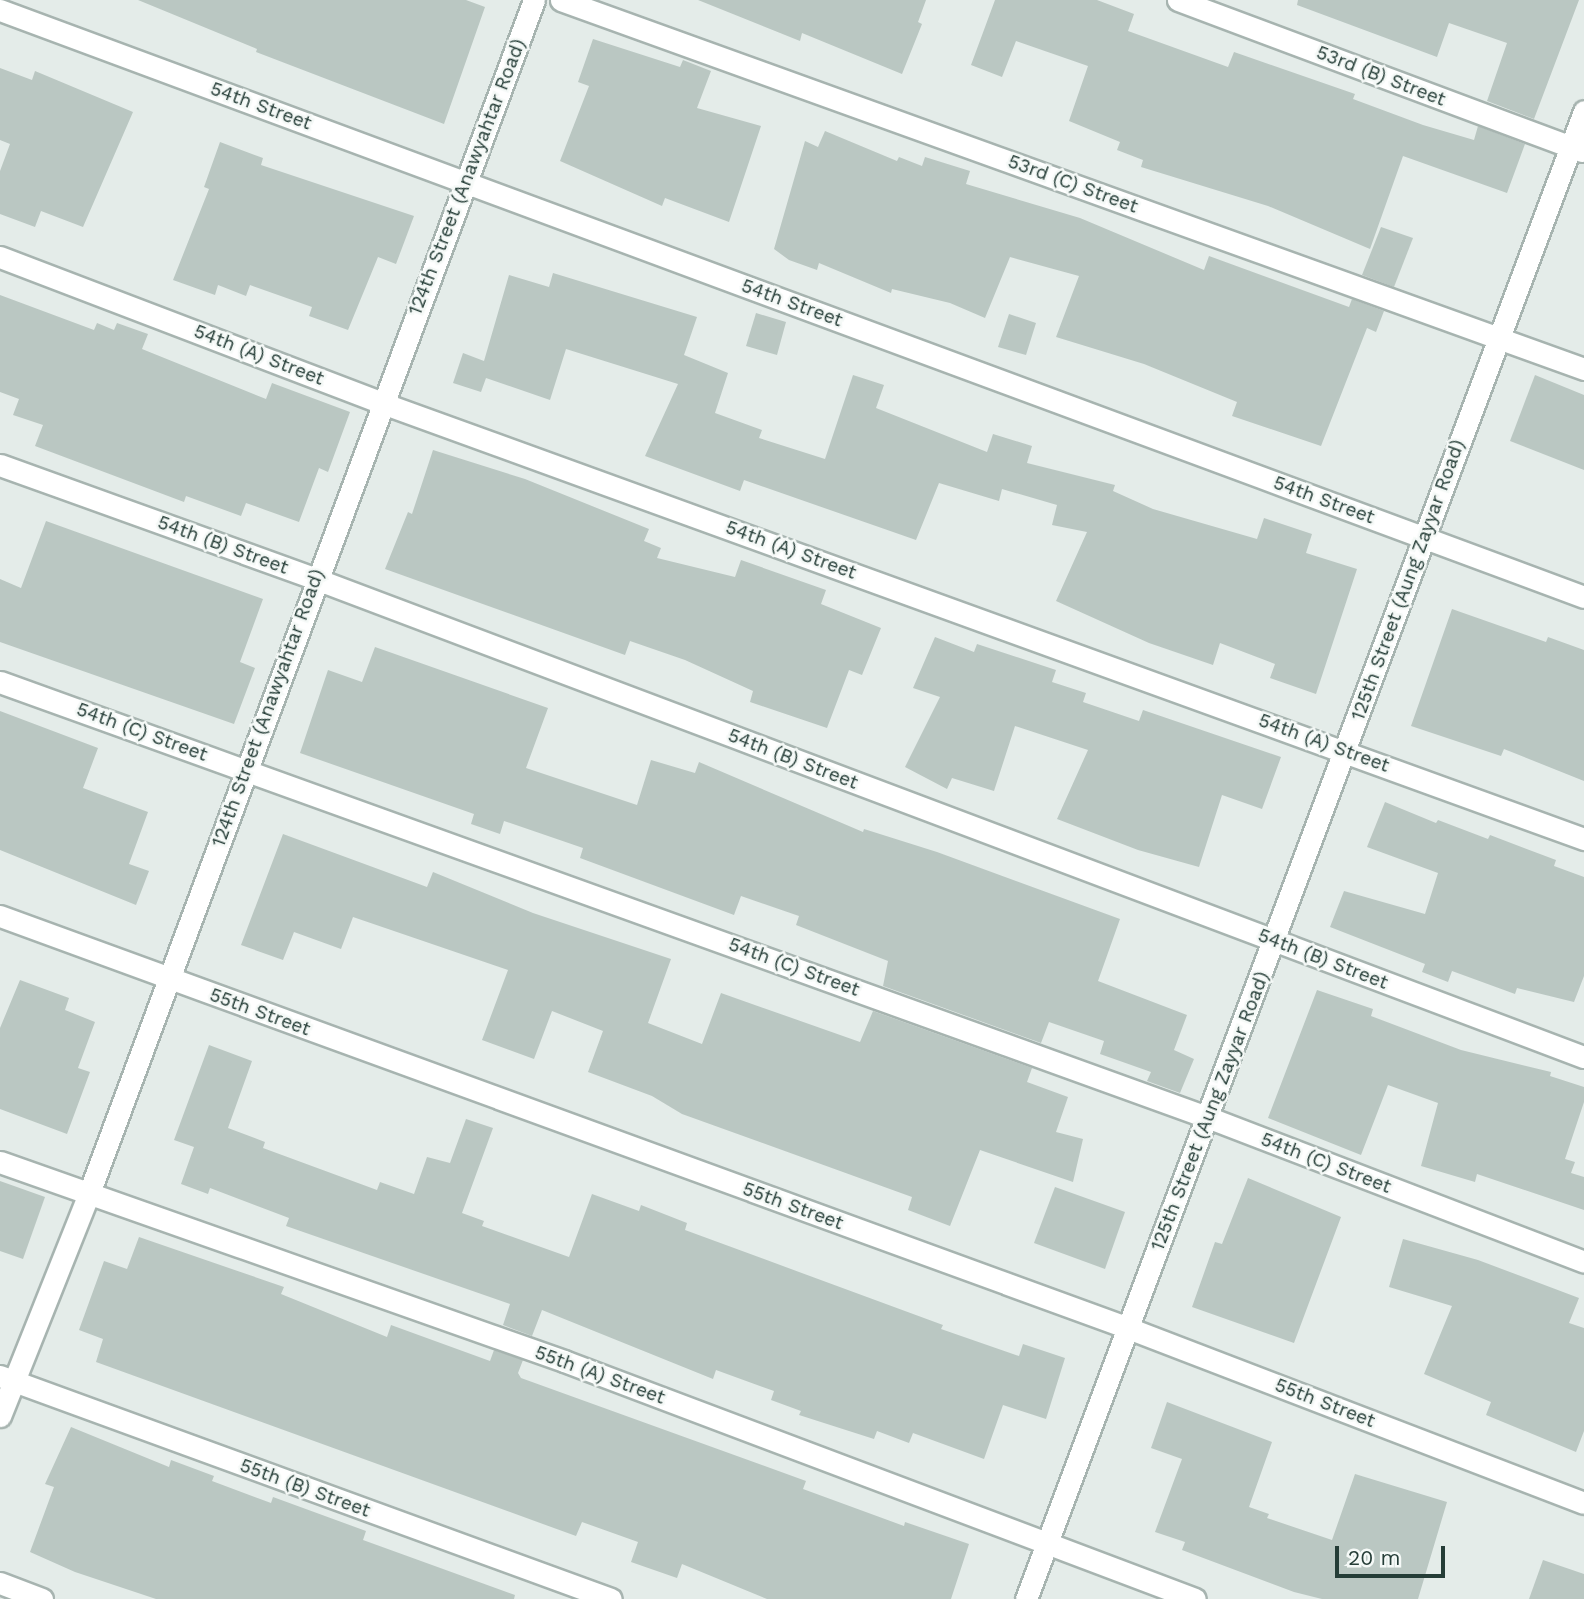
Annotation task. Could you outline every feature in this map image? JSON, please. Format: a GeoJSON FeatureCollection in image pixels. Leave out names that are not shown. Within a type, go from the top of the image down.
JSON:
{"type":"FeatureCollection","features":[{"type":"Feature","properties":{"kind":"street","name":"124th Street (Anawyahtar Road)"},"geometry":{"type":"LineString","coordinates":[[0,1416],[6,1379],[88,1196],[534,0]]}},
{"type":"Feature","properties":{"kind":"street","name":"53rd (C) Street"},"geometry":{"type":"LineString","coordinates":[[561,0],[1584,369]]}},
{"type":"Feature","properties":{"kind":"street","name":"53rd (B) Street"},"geometry":{"type":"LineString","coordinates":[[1178,0],[1577,149]]}},
{"type":"Feature","properties":{"kind":"street","name":"54th Street"},"geometry":{"type":"LineString","coordinates":[[0,10],[1584,597]]}},
{"type":"Feature","properties":{"kind":"street","name":"125th Street (Aung Zayyar Road)"},"geometry":{"type":"LineString","coordinates":[[1026,1599],[1423,537],[1499,338],[1577,149],[1584,111]]}},
{"type":"Feature","properties":{"kind":"street","name":"54th (A) Street"},"geometry":{"type":"LineString","coordinates":[[0,257],[382,402],[1584,839]]}},
{"type":"Feature","properties":{"kind":"street","name":"54th (B) Street"},"geometry":{"type":"LineString","coordinates":[[0,465],[316,579],[1584,1057]]}},
{"type":"Feature","properties":{"kind":"street","name":"54th (C) Street"},"geometry":{"type":"LineString","coordinates":[[0,682],[1208,1117],[1584,1262]]}},
{"type":"Feature","properties":{"kind":"street","name":"55th Street"},"geometry":{"type":"LineString","coordinates":[[0,916],[1128,1328],[1584,1503]]}},
{"type":"Feature","properties":{"kind":"street","name":"55th (A) Street"},"geometry":{"type":"LineString","coordinates":[[0,1162],[88,1196],[564,1361],[1195,1599]]}},
{"type":"Feature","properties":{"kind":"street","name":"55th (B) Street"},"geometry":{"type":"LineString","coordinates":[[6,1379],[611,1599]]}},
{"type":"Feature","properties":{"kind":"street"},"geometry":{"type":"LineString","coordinates":[[0,1583],[42,1599]]}},
{"type":"Feature","properties":{"kind":"building"},"geometry":{"type":"Polygon","coordinates":[[[138,0],[466,0],[485,7],[444,124],[256,52],[257,49],[138,0]]]}},
{"type":"Feature","properties":{"kind":"building"},"geometry":{"type":"Polygon","coordinates":[[[698,0],[926,0],[918,22],[922,24],[902,74],[802,33],[800,41],[698,0]]]}},
{"type":"Feature","properties":{"kind":"building"},"geometry":{"type":"Polygon","coordinates":[[[995,0],[1097,0],[1134,14],[1128,31],[1228,67],[1234,52],[1355,94],[1353,99],[1423,125],[1474,140],[1478,126],[1525,144],[1507,193],[1403,156],[1370,249],[1268,206],[1141,167],[1143,160],[1117,150],[1120,142],[1069,121],[1088,66],[1016,41],[1002,77],[971,65],[995,0]]]}},
{"type":"Feature","properties":{"kind":"building"},"geometry":{"type":"Polygon","coordinates":[[[1298,0],[1579,0],[1534,119],[1487,101],[1507,43],[1449,23],[1437,57],[1297,5],[1298,0]]]}},
{"type":"Feature","properties":{"kind":"building"},"geometry":{"type":"Polygon","coordinates":[[[593,39],[680,67],[683,60],[711,71],[697,108],[761,126],[729,222],[665,198],[662,206],[560,161],[589,86],[578,82],[593,39]]]}},
{"type":"Feature","properties":{"kind":"building"},"geometry":{"type":"Polygon","coordinates":[[[0,68],[32,80],[35,71],[133,112],[83,227],[41,211],[35,227],[0,214],[0,171],[10,144],[0,140],[0,68]]]}},
{"type":"Feature","properties":{"kind":"building"},"geometry":{"type":"Polygon","coordinates":[[[825,131],[897,161],[899,157],[922,166],[925,157],[970,171],[966,184],[1080,218],[1204,270],[1209,256],[1349,307],[1352,299],[1384,311],[1376,332],[1367,328],[1321,446],[1232,416],[1237,402],[1144,364],[1056,337],[1079,276],[1010,257],[985,318],[950,303],[892,289],[891,293],[819,263],[817,270],[789,260],[774,249],[805,141],[818,147],[825,131]]]}},
{"type":"Feature","properties":{"kind":"building"},"geometry":{"type":"Polygon","coordinates":[[[220,142],[263,158],[261,165],[414,216],[396,264],[378,257],[348,330],[309,316],[312,307],[250,285],[246,296],[218,285],[215,295],[173,280],[209,189],[204,187],[220,142]]]}},
{"type":"Feature","properties":{"kind":"building"},"geometry":{"type":"Polygon","coordinates":[[[1381,227],[1413,238],[1394,287],[1362,275],[1381,227]]]}},
{"type":"Feature","properties":{"kind":"building"},"geometry":{"type":"Polygon","coordinates":[[[553,273],[697,317],[684,355],[728,373],[715,413],[762,430],[759,438],[825,459],[853,375],[884,385],[876,408],[987,452],[993,434],[1032,446],[1027,463],[1115,485],[1113,491],[1153,509],[1257,539],[1264,518],[1312,534],[1306,553],[1357,569],[1316,694],[1270,678],[1275,664],[1220,643],[1213,665],[1149,643],[1056,601],[1087,532],[1052,525],[1057,505],[1002,489],[999,501],[939,483],[916,540],[744,480],[740,491],[645,456],[678,384],[566,349],[550,400],[486,378],[481,392],[453,383],[463,353],[484,361],[509,275],[549,287],[553,273]]]}},
{"type":"Feature","properties":{"kind":"building"},"geometry":{"type":"Polygon","coordinates":[[[0,295],[94,330],[97,323],[114,330],[117,323],[148,334],[142,349],[266,399],[272,383],[350,412],[328,472],[319,468],[299,522],[246,503],[241,516],[186,496],[184,502],[35,446],[43,425],[13,415],[19,399],[0,392],[0,295]]]}},
{"type":"Feature","properties":{"kind":"building"},"geometry":{"type":"Polygon","coordinates":[[[756,313],[786,322],[777,355],[746,346],[756,313]]]}},
{"type":"Feature","properties":{"kind":"building"},"geometry":{"type":"Polygon","coordinates":[[[1009,314],[1036,323],[1026,355],[998,347],[1009,314]]]}},
{"type":"Feature","properties":{"kind":"building"},"geometry":{"type":"Polygon","coordinates":[[[1535,375],[1584,395],[1584,470],[1510,441],[1535,375]]]}},
{"type":"Feature","properties":{"kind":"building"},"geometry":{"type":"Polygon","coordinates":[[[433,450],[525,479],[649,529],[644,541],[661,548],[657,558],[735,577],[741,560],[826,590],[821,604],[881,628],[862,675],[849,670],[827,728],[750,702],[753,691],[685,660],[630,641],[625,655],[385,569],[408,512],[412,514],[433,450]]]}},
{"type":"Feature","properties":{"kind":"building"},"geometry":{"type":"Polygon","coordinates":[[[46,521],[263,599],[240,662],[255,668],[234,724],[0,642],[0,579],[21,588],[46,521]]]}},
{"type":"Feature","properties":{"kind":"building"},"geometry":{"type":"Polygon","coordinates":[[[1452,609],[1546,642],[1548,637],[1584,650],[1584,781],[1504,749],[1501,756],[1411,726],[1452,609]]]}},
{"type":"Feature","properties":{"kind":"building"},"geometry":{"type":"Polygon","coordinates":[[[935,637],[974,652],[977,644],[1056,670],[1052,682],[1086,693],[1083,702],[1139,721],[1143,710],[1281,757],[1262,809],[1222,795],[1199,867],[1138,850],[1057,819],[1088,750],[1015,726],[994,791],[952,778],[947,789],[905,767],[940,697],[913,688],[935,637]]]}},
{"type":"Feature","properties":{"kind":"building"},"geometry":{"type":"Polygon","coordinates":[[[375,647],[548,708],[526,768],[637,805],[651,760],[695,773],[699,762],[863,832],[864,829],[937,852],[1120,919],[1098,981],[1187,1015],[1174,1050],[1194,1059],[1180,1093],[1147,1081],[1151,1072],[1100,1054],[1104,1041],[1049,1022],[1041,1043],[883,986],[888,961],[796,925],[799,916],[741,896],[734,915],[580,858],[583,848],[504,821],[500,834],[471,824],[474,814],[300,753],[328,670],[362,682],[375,647]]]}},
{"type":"Feature","properties":{"kind":"building"},"geometry":{"type":"Polygon","coordinates":[[[0,711],[98,748],[83,788],[148,812],[129,864],[149,871],[136,905],[0,850],[0,711]]]}},
{"type":"Feature","properties":{"kind":"building"},"geometry":{"type":"Polygon","coordinates":[[[1385,802],[1436,823],[1438,820],[1488,839],[1490,835],[1556,860],[1554,866],[1584,877],[1584,976],[1574,1002],[1517,988],[1515,994],[1452,971],[1448,982],[1422,972],[1425,964],[1330,927],[1344,891],[1425,914],[1438,873],[1367,847],[1385,802]]]}},
{"type":"Feature","properties":{"kind":"building"},"geometry":{"type":"Polygon","coordinates":[[[283,834],[427,887],[433,872],[533,913],[671,959],[648,1023],[702,1044],[721,993],[860,1042],[873,1011],[1032,1068],[1027,1082],[1068,1097],[1056,1132],[1083,1139],[1073,1182],[980,1150],[950,1226],[908,1210],[912,1197],[682,1114],[652,1096],[588,1072],[603,1031],[552,1011],[534,1059],[482,1040],[508,970],[353,917],[341,949],[294,932],[283,960],[241,945],[283,834]]]}},
{"type":"Feature","properties":{"kind":"building"},"geometry":{"type":"Polygon","coordinates":[[[20,980],[69,998],[65,1010],[95,1022],[78,1068],[90,1072],[67,1134],[0,1109],[0,1028],[20,980]]]}},
{"type":"Feature","properties":{"kind":"building"},"geometry":{"type":"Polygon","coordinates":[[[1317,990],[1373,1009],[1371,1016],[1461,1050],[1551,1072],[1550,1076],[1584,1087],[1584,1102],[1565,1159],[1575,1162],[1571,1173],[1584,1177],[1584,1210],[1477,1174],[1475,1182],[1421,1166],[1438,1103],[1388,1085],[1361,1155],[1268,1118],[1317,990]]]}},
{"type":"Feature","properties":{"kind":"building"},"geometry":{"type":"Polygon","coordinates":[[[209,1045],[252,1061],[228,1128],[265,1142],[263,1148],[377,1190],[380,1182],[414,1194],[427,1157],[450,1163],[466,1119],[493,1128],[462,1213],[484,1221],[482,1226],[569,1257],[592,1194],[639,1211],[641,1205],[687,1223],[685,1230],[943,1325],[941,1329],[1019,1356],[1023,1344],[1065,1358],[1046,1419],[1003,1405],[984,1459],[913,1433],[909,1443],[877,1431],[874,1439],[799,1415],[801,1411],[771,1400],[774,1391],[716,1370],[713,1379],[542,1310],[532,1336],[503,1325],[510,1304],[286,1226],[289,1218],[210,1188],[208,1194],[181,1184],[194,1147],[174,1140],[209,1045]]]}},
{"type":"Feature","properties":{"kind":"building"},"geometry":{"type":"Polygon","coordinates":[[[1248,1178],[1341,1217],[1294,1343],[1192,1307],[1215,1242],[1222,1244],[1248,1178]]]}},
{"type":"Feature","properties":{"kind":"building"},"geometry":{"type":"Polygon","coordinates":[[[0,1181],[45,1197],[23,1259],[0,1251],[0,1181]]]}},
{"type":"Feature","properties":{"kind":"building"},"geometry":{"type":"Polygon","coordinates":[[[1055,1187],[1125,1212],[1105,1269],[1034,1243],[1055,1187]]]}},
{"type":"Feature","properties":{"kind":"building"},"geometry":{"type":"Polygon","coordinates":[[[139,1237],[284,1287],[281,1294],[387,1337],[391,1325],[490,1361],[494,1350],[523,1360],[518,1373],[521,1378],[806,1481],[803,1489],[904,1526],[905,1522],[969,1544],[951,1599],[767,1599],[682,1564],[677,1578],[631,1562],[638,1542],[582,1522],[576,1536],[96,1362],[103,1339],[79,1330],[104,1261],[127,1269],[139,1237]]]}},
{"type":"Feature","properties":{"kind":"building"},"geometry":{"type":"Polygon","coordinates":[[[1403,1239],[1478,1260],[1579,1298],[1569,1323],[1584,1328],[1584,1431],[1576,1452],[1486,1415],[1491,1402],[1424,1374],[1452,1306],[1389,1287],[1403,1239]]]}},
{"type":"Feature","properties":{"kind":"building"},"geometry":{"type":"Polygon","coordinates":[[[1167,1402],[1272,1442],[1249,1507],[1269,1514],[1267,1518],[1332,1540],[1355,1474],[1447,1502],[1418,1599],[1322,1599],[1294,1592],[1182,1550],[1185,1542],[1155,1532],[1182,1459],[1151,1448],[1167,1402]]]}},
{"type":"Feature","properties":{"kind":"building"},"geometry":{"type":"Polygon","coordinates":[[[71,1427],[169,1467],[171,1460],[214,1476],[212,1481],[271,1503],[273,1497],[366,1531],[363,1540],[515,1595],[514,1599],[156,1599],[75,1572],[30,1552],[54,1487],[45,1484],[71,1427]]]}},
{"type":"Feature","properties":{"kind":"building"},"geometry":{"type":"Polygon","coordinates":[[[1543,1560],[1584,1574],[1584,1599],[1529,1599],[1543,1560]]]}}]}
